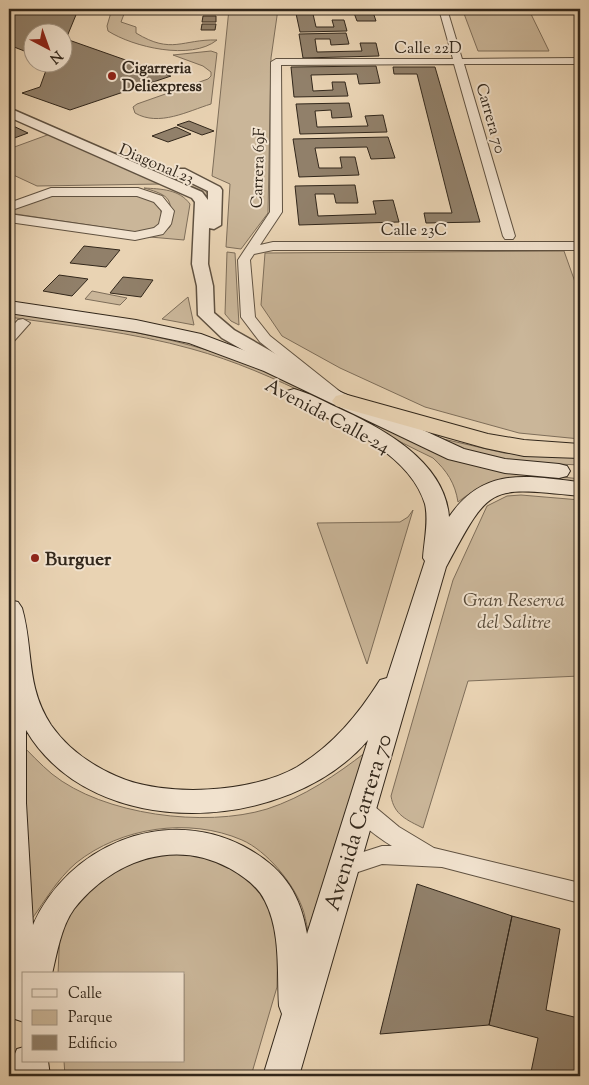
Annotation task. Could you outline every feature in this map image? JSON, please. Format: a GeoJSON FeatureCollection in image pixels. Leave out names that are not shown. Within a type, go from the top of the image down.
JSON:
{"type":"FeatureCollection","features":[{"type":"Feature","properties":{"kind":"highway"},"geometry":{"type":"LineString","coordinates":[[344,401],[498,444],[580,451]]}},
{"type":"Feature","properties":{"kind":"main road","name":"Avenida Calle 24"},"geometry":{"type":"LineString","coordinates":[[9,307],[161,330],[194,338],[254,359],[419,439],[456,454],[506,466],[580,473]]}},
{"type":"Feature","properties":{"kind":"main road","name":"Avenida Calle 24"},"geometry":{"type":"LineString","coordinates":[[16,322],[186,350],[263,380],[372,435],[402,455],[423,477],[431,489],[438,521],[434,567]]}},
{"type":"Feature","properties":{"kind":"main road"},"geometry":{"type":"LineString","coordinates":[[434,567],[462,516],[472,502],[484,492],[514,484],[580,489]]}},
{"type":"Feature","properties":{"kind":"main road","name":"Avenida Carrera 70"},"geometry":{"type":"LineString","coordinates":[[281,1076],[434,567]]}},
{"type":"Feature","properties":{"kind":"main road"},"geometry":{"type":"LineString","coordinates":[[9,608],[12,660],[10,729],[15,904],[22,984]]}},
{"type":"Feature","properties":{"kind":"main road"},"geometry":{"type":"LineString","coordinates":[[12,660],[24,700],[38,726],[58,754],[99,782],[121,791],[167,800],[195,802],[229,800],[268,792],[300,778],[336,755],[360,730],[406,662]]}},
{"type":"Feature","properties":{"kind":"main road"},"geometry":{"type":"LineString","coordinates":[[36,972],[50,922],[66,896],[93,870],[125,851],[150,844],[170,841],[209,844],[239,857],[257,870],[272,884],[282,901],[291,927],[297,1020]]}},
{"type":"Feature","properties":{"kind":"main road"},"geometry":{"type":"LineString","coordinates":[[30,1062],[32,1076]]}},
{"type":"Feature","properties":{"kind":"street","name":"Carrera 70"},"geometry":{"type":"LineString","coordinates":[[443,9],[509,236]]}},
{"type":"Feature","properties":{"kind":"street","name":"Calle 22D"},"geometry":{"type":"LineString","coordinates":[[276,62],[580,56]]}},
{"type":"Feature","properties":{"kind":"street","name":"Calle 22D"},"geometry":{"type":"LineString","coordinates":[[458,59],[580,61]]}},
{"type":"Feature","properties":{"kind":"street","name":"Carrera 69F"},"geometry":{"type":"LineString","coordinates":[[276,62],[276,212],[244,260],[248,317],[253,327],[265,339],[344,401]]}},
{"type":"Feature","properties":{"kind":"street","name":"Diagonal 23"},"geometry":{"type":"LineString","coordinates":[[9,99],[208,184],[215,190],[214,261],[204,286]]}},
{"type":"Feature","properties":{"kind":"street","name":"Diagonal 23"},"geometry":{"type":"LineString","coordinates":[[9,112],[191,192],[199,198],[202,202],[200,264],[206,315],[218,327],[344,401]]}},
{"type":"Feature","properties":{"kind":"street"},"geometry":{"type":"LineString","coordinates":[[93,148],[136,153]]}},
{"type":"Feature","properties":{"kind":"street"},"geometry":{"type":"LineString","coordinates":[[9,207],[37,195],[51,192],[138,192],[158,199],[168,210],[167,221],[163,229],[150,234],[126,235],[9,218]]}},
{"type":"Feature","properties":{"kind":"street","name":"Calle 23C"},"geometry":{"type":"LineString","coordinates":[[276,212],[276,230],[284,235],[302,238],[580,236]]}},
{"type":"Feature","properties":{"kind":"street","name":"Calle 23C"},"geometry":{"type":"LineString","coordinates":[[248,252],[273,246],[580,246]]}},
{"type":"Feature","properties":{"kind":"street"},"geometry":{"type":"LineString","coordinates":[[9,338],[16,322]]}},
{"type":"Feature","properties":{"kind":"street"},"geometry":{"type":"LineString","coordinates":[[361,808],[377,826],[391,835],[442,858]]}},
{"type":"Feature","properties":{"kind":"street"},"geometry":{"type":"LineString","coordinates":[[343,868],[382,855],[395,854],[442,858],[580,893]]}},
{"type":"Feature","properties":{"kind":"green space"},"geometry":{"type":"Polygon","coordinates":[[[112,9],[116,9],[114,14],[124,14],[121,22],[136,27],[136,33],[148,40],[168,45],[217,40],[193,50],[178,51],[132,42],[108,31],[107,26],[112,9]]]}},
{"type":"Feature","properties":{"kind":"green space"},"geometry":{"type":"Polygon","coordinates":[[[229,9],[278,9],[271,58],[268,213],[241,249],[226,247],[230,184],[212,176],[229,9]]]}},
{"type":"Feature","properties":{"kind":"green space"},"geometry":{"type":"Polygon","coordinates":[[[529,10],[549,51],[478,51],[463,11],[529,10]]]}},
{"type":"Feature","properties":{"kind":"green space"},"geometry":{"type":"Polygon","coordinates":[[[211,51],[217,53],[211,104],[183,114],[164,118],[144,117],[135,113],[133,107],[137,104],[208,79],[211,76],[211,72],[203,66],[173,55],[211,51]]]}},
{"type":"Feature","properties":{"kind":"green space"},"geometry":{"type":"Polygon","coordinates":[[[50,134],[161,184],[37,186],[9,173],[9,149],[50,134]]]}},
{"type":"Feature","properties":{"kind":"green space"},"geometry":{"type":"Polygon","coordinates":[[[109,152],[131,155],[203,187],[209,196],[209,212],[203,198],[109,152]]]}},
{"type":"Feature","properties":{"kind":"green space"},"geometry":{"type":"Polygon","coordinates":[[[144,188],[163,190],[181,195],[190,204],[184,240],[150,237],[164,232],[170,227],[171,210],[165,196],[144,188]]]}},
{"type":"Feature","properties":{"kind":"green space"},"geometry":{"type":"Polygon","coordinates":[[[48,196],[143,196],[160,205],[162,218],[160,225],[142,233],[9,213],[11,209],[48,196]]]}},
{"type":"Feature","properties":{"kind":"green space"},"geometry":{"type":"Polygon","coordinates":[[[564,251],[580,296],[580,439],[519,433],[425,407],[340,368],[282,336],[261,305],[265,253],[564,251]]]}},
{"type":"Feature","properties":{"kind":"green space"},"geometry":{"type":"Polygon","coordinates":[[[227,252],[235,253],[239,325],[231,321],[225,314],[227,252]]]}},
{"type":"Feature","properties":{"kind":"green space"},"geometry":{"type":"Polygon","coordinates":[[[92,291],[127,298],[120,305],[85,299],[92,291]]]}},
{"type":"Feature","properties":{"kind":"green space"},"geometry":{"type":"Polygon","coordinates":[[[188,297],[194,325],[162,319],[188,297]]]}},
{"type":"Feature","properties":{"kind":"green space"},"geometry":{"type":"Polygon","coordinates":[[[9,312],[149,335],[205,349],[520,472],[580,479],[580,484],[531,479],[501,481],[472,492],[458,502],[450,478],[433,458],[254,370],[169,343],[101,330],[9,317],[9,312]]]}},
{"type":"Feature","properties":{"kind":"green space"},"geometry":{"type":"Polygon","coordinates":[[[439,438],[504,453],[580,458],[580,465],[512,462],[466,454],[439,438]]]}},
{"type":"Feature","properties":{"kind":"green space","name":"Gran Reserva del Salitre"},"geometry":{"type":"Polygon","coordinates":[[[521,495],[580,500],[580,676],[468,681],[423,828],[398,812],[391,796],[453,580],[487,506],[507,496],[521,495]]]}},
{"type":"Feature","properties":{"kind":"green space"},"geometry":{"type":"Polygon","coordinates":[[[413,510],[367,664],[317,523],[400,522],[408,517],[413,510]]]}},
{"type":"Feature","properties":{"kind":"green space"},"geometry":{"type":"Polygon","coordinates":[[[19,742],[52,774],[73,788],[126,808],[155,814],[185,817],[242,815],[281,804],[319,785],[366,752],[308,930],[298,898],[286,878],[261,852],[242,840],[221,833],[200,829],[178,828],[156,829],[134,834],[113,841],[94,851],[69,869],[29,923],[19,742]]]}},
{"type":"Feature","properties":{"kind":"green space"},"geometry":{"type":"Polygon","coordinates":[[[168,852],[201,853],[232,867],[260,888],[278,920],[277,987],[251,1076],[65,1076],[64,1062],[185,1062],[185,972],[58,972],[60,930],[80,896],[135,857],[168,852]]]}},
{"type":"Feature","properties":{"kind":"building"},"geometry":{"type":"Polygon","coordinates":[[[204,9],[217,9],[217,14],[203,14],[204,9]]]}},
{"type":"Feature","properties":{"kind":"building"},"geometry":{"type":"Polygon","coordinates":[[[295,9],[372,9],[376,21],[357,21],[354,13],[313,14],[316,27],[334,27],[332,20],[344,20],[347,31],[300,32],[295,9]]]}},
{"type":"Feature","properties":{"kind":"building"},"geometry":{"type":"Polygon","coordinates":[[[78,10],[72,24],[72,22],[22,22],[22,50],[9,45],[9,11],[78,10]]]}},
{"type":"Feature","properties":{"kind":"building"},"geometry":{"type":"Polygon","coordinates":[[[203,16],[216,16],[216,22],[202,22],[203,16]]]}},
{"type":"Feature","properties":{"kind":"building"},"geometry":{"type":"Polygon","coordinates":[[[202,24],[216,24],[215,30],[201,30],[202,24]]]}},
{"type":"Feature","properties":{"kind":"building"},"geometry":{"type":"Polygon","coordinates":[[[346,33],[349,44],[331,45],[330,39],[315,39],[317,52],[362,51],[360,43],[376,43],[379,56],[303,58],[299,34],[346,33]]]}},
{"type":"Feature","properties":{"kind":"building"},"geometry":{"type":"Polygon","coordinates":[[[72,41],[171,76],[70,110],[22,93],[40,87],[45,72],[72,72],[72,41]]]}},
{"type":"Feature","properties":{"kind":"building"},"geometry":{"type":"Polygon","coordinates":[[[376,66],[380,83],[359,84],[357,74],[311,75],[313,91],[333,90],[332,82],[345,82],[348,96],[294,97],[291,67],[376,66]]]}},
{"type":"Feature","properties":{"kind":"building"},"geometry":{"type":"Polygon","coordinates":[[[393,67],[435,67],[480,222],[426,223],[424,213],[452,213],[417,74],[394,74],[393,67]]]}},
{"type":"Feature","properties":{"kind":"building"},"geometry":{"type":"Polygon","coordinates":[[[349,103],[352,117],[332,118],[331,110],[315,111],[317,127],[368,126],[365,116],[383,115],[387,132],[300,134],[296,104],[349,103]]]}},
{"type":"Feature","properties":{"kind":"building"},"geometry":{"type":"Polygon","coordinates":[[[189,121],[214,131],[202,135],[177,125],[189,121]]]}},
{"type":"Feature","properties":{"kind":"building"},"geometry":{"type":"Polygon","coordinates":[[[9,124],[28,133],[9,140],[9,124]]]}},
{"type":"Feature","properties":{"kind":"building"},"geometry":{"type":"Polygon","coordinates":[[[176,127],[191,134],[168,142],[152,136],[176,127]]]}},
{"type":"Feature","properties":{"kind":"building"},"geometry":{"type":"Polygon","coordinates":[[[388,137],[395,158],[371,159],[367,147],[315,148],[319,168],[342,168],[340,157],[355,157],[359,175],[299,177],[293,139],[388,137]]]}},
{"type":"Feature","properties":{"kind":"building"},"geometry":{"type":"Polygon","coordinates":[[[355,185],[358,203],[336,203],[334,194],[315,194],[318,216],[376,214],[373,201],[393,200],[399,222],[299,225],[295,186],[355,185]]]}},
{"type":"Feature","properties":{"kind":"building"},"geometry":{"type":"Polygon","coordinates":[[[84,246],[120,250],[106,267],[70,263],[84,246]]]}},
{"type":"Feature","properties":{"kind":"building"},"geometry":{"type":"Polygon","coordinates":[[[59,275],[88,279],[72,296],[43,291],[59,275]]]}},
{"type":"Feature","properties":{"kind":"building"},"geometry":{"type":"Polygon","coordinates":[[[123,277],[153,280],[141,297],[110,293],[123,277]]]}},
{"type":"Feature","properties":{"kind":"building"},"geometry":{"type":"Polygon","coordinates":[[[417,884],[512,916],[489,1025],[380,1034],[417,884]]]}},
{"type":"Feature","properties":{"kind":"building"},"geometry":{"type":"Polygon","coordinates":[[[512,916],[560,929],[546,1010],[578,1018],[580,1003],[580,1076],[546,1076],[531,1072],[538,1038],[489,1025],[512,916]]]}},
{"type":"Feature","properties":{"kind":"place","name":"Cigarreria Deliexpress"},"geometry":{"type":"Point","coordinates":[112,76]}},
{"type":"Feature","properties":{"kind":"place","name":"Burguer"},"geometry":{"type":"Point","coordinates":[35,558]}}]}
